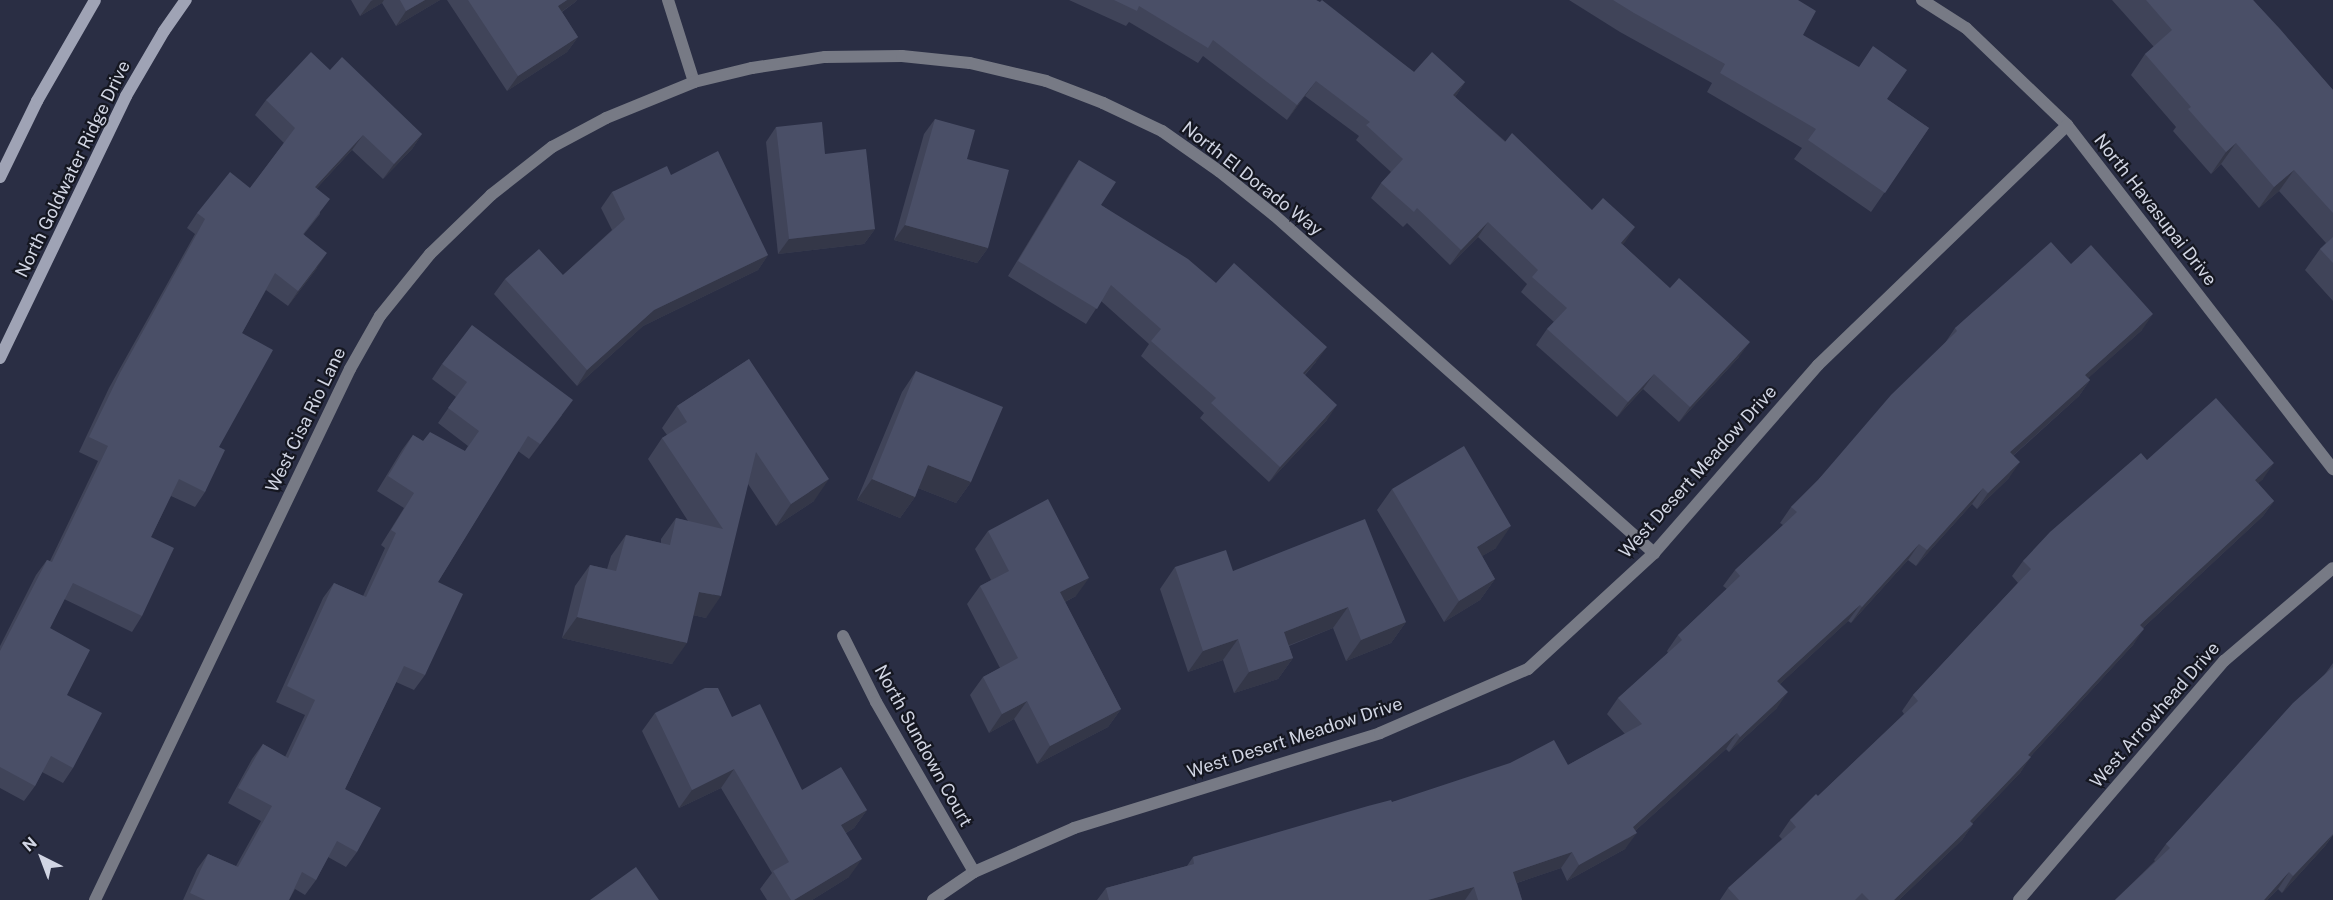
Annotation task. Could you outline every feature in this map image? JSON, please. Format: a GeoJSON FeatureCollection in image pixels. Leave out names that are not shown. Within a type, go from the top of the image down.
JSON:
{"type":"FeatureCollection","features":[{"type":"Feature","properties":{"kind":"street"},"geometry":{"type":"LineString","coordinates":[[0,177],[37,101],[95,0]]}},
{"type":"Feature","properties":{"kind":"street","name":"North Goldwater Ridge Drive"},"geometry":{"type":"LineString","coordinates":[[0,358],[126,96],[164,31],[186,0]]}},
{"type":"Feature","properties":{"kind":"street"},"geometry":{"type":"LineString","coordinates":[[668,0],[694,82]]}},
{"type":"Feature","properties":{"kind":"street","name":"North Havasupai Drive"},"geometry":{"type":"LineString","coordinates":[[1922,0],[1966,28],[2067,125],[2333,469]]}},
{"type":"Feature","properties":{"kind":"street","name":"North El Dorado Way"},"geometry":{"type":"LineString","coordinates":[[694,82],[752,68],[825,57],[902,56],[958,62],[1046,81],[1103,103],[1162,131],[1219,171],[1274,215],[1654,553]]}},
{"type":"Feature","properties":{"kind":"street","name":"West Cisa Rio Lane"},"geometry":{"type":"LineString","coordinates":[[95,900],[350,369],[380,316],[438,247],[491,195],[552,147],[606,118],[694,82]]}},
{"type":"Feature","properties":{"kind":"street","name":"West Desert Meadow Drive"},"geometry":{"type":"LineString","coordinates":[[933,900],[974,872],[1074,828],[1380,733],[1528,669],[1654,553],[1818,365],[2067,125]]}},
{"type":"Feature","properties":{"kind":"street","name":"West Arrowhead Drive"},"geometry":{"type":"LineString","coordinates":[[2019,900],[2224,661],[2333,568]]}},
{"type":"Feature","properties":{"kind":"street","name":"North Sundown Court"},"geometry":{"type":"LineString","coordinates":[[843,636],[876,702],[974,872]]}},
{"type":"Feature","properties":{"kind":"building"},"geometry":{"type":"Polygon","coordinates":[[[400,0],[425,0],[406,11],[400,0]]]}},
{"type":"Feature","properties":{"kind":"building"},"geometry":{"type":"Polygon","coordinates":[[[468,0],[567,0],[558,6],[578,37],[518,76],[468,0]]]}},
{"type":"Feature","properties":{"kind":"building"},"geometry":{"type":"Polygon","coordinates":[[[1114,0],[1316,0],[1320,2],[1322,0],[1414,72],[1432,52],[1465,82],[1453,95],[1505,142],[1512,133],[1592,210],[1603,198],[1635,227],[1621,243],[1670,288],[1679,278],[1750,342],[1690,407],[1654,374],[1628,402],[1547,329],[1567,308],[1532,277],[1538,270],[1488,222],[1461,250],[1417,208],[1414,212],[1381,183],[1403,159],[1366,125],[1370,122],[1316,81],[1297,105],[1213,40],[1208,48],[1139,6],[1137,11],[1114,0]]]}},
{"type":"Feature","properties":{"kind":"building"},"geometry":{"type":"Polygon","coordinates":[[[1613,0],[1798,0],[1816,11],[1803,35],[1859,67],[1873,46],[1907,70],[1887,99],[1929,128],[1885,193],[1808,140],[1816,129],[1720,73],[1725,64],[1613,0]]]}},
{"type":"Feature","properties":{"kind":"building"},"geometry":{"type":"Polygon","coordinates":[[[2146,0],[2253,0],[2280,29],[2333,90],[2333,213],[2294,170],[2274,187],[2236,143],[2226,152],[2188,109],[2191,107],[2145,54],[2172,30],[2146,0]]]}},
{"type":"Feature","properties":{"kind":"building"},"geometry":{"type":"Polygon","coordinates":[[[311,52],[330,70],[342,57],[422,134],[394,164],[363,135],[315,187],[330,199],[303,234],[327,253],[298,291],[275,273],[242,333],[273,350],[219,447],[225,450],[205,492],[179,479],[151,537],[174,548],[142,616],[73,583],[50,628],[90,650],[67,695],[102,713],[73,768],[51,756],[35,786],[0,767],[0,651],[47,560],[52,562],[108,446],[89,437],[120,373],[205,219],[197,213],[230,172],[250,188],[295,128],[266,100],[311,52]]]}},
{"type":"Feature","properties":{"kind":"building"},"geometry":{"type":"Polygon","coordinates":[[[935,119],[975,130],[967,159],[1009,170],[988,248],[905,225],[935,119]]]}},
{"type":"Feature","properties":{"kind":"building"},"geometry":{"type":"Polygon","coordinates":[[[822,122],[825,154],[866,149],[875,229],[789,239],[776,127],[822,122]]]}},
{"type":"Feature","properties":{"kind":"building"},"geometry":{"type":"Polygon","coordinates":[[[718,151],[768,255],[654,310],[587,370],[505,279],[539,249],[563,275],[625,219],[612,192],[667,166],[671,175],[718,151]]]}},
{"type":"Feature","properties":{"kind":"building"},"geometry":{"type":"Polygon","coordinates":[[[1079,160],[1116,182],[1101,205],[1188,259],[1216,283],[1234,263],[1327,347],[1303,373],[1337,405],[1280,467],[1211,403],[1216,398],[1151,341],[1161,329],[1111,285],[1097,309],[1018,261],[1079,160]]]}},
{"type":"Feature","properties":{"kind":"building"},"geometry":{"type":"Polygon","coordinates":[[[2333,237],[2333,263],[2320,249],[2333,237]]]}},
{"type":"Feature","properties":{"kind":"building"},"geometry":{"type":"Polygon","coordinates":[[[2051,242],[2071,264],[2091,245],[2153,314],[2085,375],[2090,380],[2010,452],[2020,462],[1988,493],[1983,488],[1927,550],[1919,544],[1862,607],[1860,605],[1777,681],[1788,692],[1740,737],[1737,733],[1633,827],[1637,833],[1579,865],[1572,852],[1513,872],[1522,900],[1478,900],[1474,887],[1428,900],[1109,900],[1106,888],[1194,864],[1193,857],[1368,806],[1391,800],[1392,802],[1510,763],[1554,740],[1568,765],[1642,724],[1618,698],[1682,640],[1678,635],[1740,576],[1735,570],[1797,512],[1791,507],[1818,480],[1891,395],[1957,331],[1955,328],[2051,242]]]}},
{"type":"Feature","properties":{"kind":"building"},"geometry":{"type":"Polygon","coordinates":[[[472,325],[573,400],[540,444],[528,436],[438,582],[463,594],[425,675],[404,666],[345,789],[381,808],[357,852],[337,841],[316,880],[302,872],[289,900],[205,900],[190,893],[208,854],[238,867],[272,806],[238,788],[263,744],[288,758],[315,700],[287,686],[334,583],[366,597],[396,533],[391,530],[414,493],[388,476],[413,435],[423,441],[430,432],[465,451],[479,431],[448,408],[467,382],[442,364],[472,325]]]}},
{"type":"Feature","properties":{"kind":"building"},"geometry":{"type":"Polygon","coordinates":[[[749,359],[829,479],[791,504],[756,452],[721,596],[699,592],[687,643],[577,617],[590,565],[616,571],[626,535],[670,545],[676,518],[723,529],[662,438],[687,422],[677,406],[749,359]]]}},
{"type":"Feature","properties":{"kind":"building"},"geometry":{"type":"Polygon","coordinates":[[[916,371],[1003,407],[971,482],[928,465],[915,497],[872,479],[916,371]]]}},
{"type":"Feature","properties":{"kind":"building"},"geometry":{"type":"Polygon","coordinates":[[[2216,398],[2274,463],[2255,480],[2274,501],[2140,625],[2144,629],[2028,755],[2031,757],[1970,821],[1973,824],[1894,900],[1869,900],[1862,893],[1855,900],[1739,900],[1728,888],[1796,827],[1790,820],[1816,794],[1818,796],[1918,701],[1913,695],[2031,569],[2023,561],[2050,532],[2141,453],[2147,460],[2216,398]]]}},
{"type":"Feature","properties":{"kind":"building"},"geometry":{"type":"Polygon","coordinates":[[[1464,446],[1511,526],[1477,547],[1495,579],[1459,601],[1392,489],[1464,446]]]}},
{"type":"Feature","properties":{"kind":"building"},"geometry":{"type":"Polygon","coordinates":[[[1048,499],[1089,578],[1060,592],[1121,709],[1050,746],[1027,701],[1002,714],[983,677],[1018,658],[980,586],[1009,571],[988,531],[1048,499]]]}},
{"type":"Feature","properties":{"kind":"building"},"geometry":{"type":"Polygon","coordinates":[[[1365,519],[1406,622],[1361,640],[1348,607],[1284,632],[1293,658],[1249,672],[1238,639],[1203,651],[1175,567],[1226,550],[1233,571],[1365,519]]]}},
{"type":"Feature","properties":{"kind":"building"},"geometry":{"type":"Polygon","coordinates":[[[2333,667],[2333,834],[2293,876],[2289,872],[2264,900],[2115,900],[2170,848],[2166,844],[2293,703],[2333,667]]]}},
{"type":"Feature","properties":{"kind":"building"},"geometry":{"type":"Polygon","coordinates":[[[705,688],[718,688],[732,717],[760,704],[802,790],[841,767],[867,810],[841,825],[862,859],[791,900],[773,871],[789,862],[734,769],[692,790],[655,713],[705,688]]]}},
{"type":"Feature","properties":{"kind":"building"},"geometry":{"type":"Polygon","coordinates":[[[636,867],[659,900],[590,900],[636,867]]]}}]}
